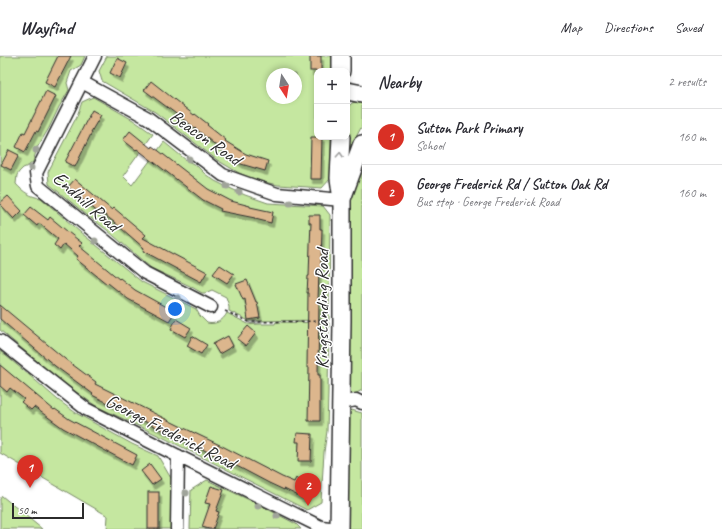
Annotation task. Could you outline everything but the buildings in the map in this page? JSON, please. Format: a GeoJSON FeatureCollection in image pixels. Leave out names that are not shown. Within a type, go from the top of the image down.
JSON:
{"type":"FeatureCollection","features":[{"type":"Feature","properties":{"kind":"main road"},"geometry":{"type":"LineString","coordinates":[[350,92],[362,94]]}},
{"type":"Feature","properties":{"kind":"main road","name":"Kingstanding Road"},"geometry":{"type":"LineString","coordinates":[[339,529],[355,400],[342,320],[342,200],[339,178],[341,140]]}},
{"type":"Feature","properties":{"kind":"main road","name":"Kingstanding Road"},"geometry":{"type":"LineString","coordinates":[[342,200],[362,144]]}},
{"type":"Feature","properties":{"kind":"street","name":"Endhill Road"},"geometry":{"type":"LineString","coordinates":[[95,56],[36,173],[38,186],[145,273],[211,307]]}},
{"type":"Feature","properties":{"kind":"street","name":"Beacon Road"},"geometry":{"type":"LineString","coordinates":[[82,82],[148,118],[223,175],[277,194],[342,200]]}},
{"type":"Feature","properties":{"kind":"street","name":"George Frederick Road"},"geometry":{"type":"LineString","coordinates":[[0,341],[86,409],[321,527],[339,529]]}},
{"type":"Feature","properties":{"kind":"street"},"geometry":{"type":"LineString","coordinates":[[177,529],[178,456]]}},
{"type":"Feature","properties":{"kind":"path"},"geometry":{"type":"LineString","coordinates":[[225,311],[249,322],[342,320]]}},
{"type":"Feature","properties":{"kind":"green space"},"geometry":{"type":"Polygon","coordinates":[[[0,56],[85,56],[81,65],[71,71],[67,83],[69,90],[37,148],[33,162],[23,168],[17,175],[16,184],[27,194],[41,198],[80,232],[142,282],[196,309],[207,323],[218,322],[227,313],[248,324],[275,324],[276,322],[329,323],[327,431],[324,452],[321,502],[307,510],[166,439],[96,406],[59,380],[0,330],[0,56]]]}},
{"type":"Feature","properties":{"kind":"green space"},"geometry":{"type":"Polygon","coordinates":[[[107,56],[332,56],[332,68],[314,68],[314,140],[331,140],[331,178],[322,188],[278,185],[255,180],[239,173],[217,160],[155,112],[102,81],[99,71],[107,56]]]}},
{"type":"Feature","properties":{"kind":"green space"},"geometry":{"type":"Polygon","coordinates":[[[93,97],[133,120],[153,134],[123,176],[132,185],[164,142],[215,181],[245,195],[268,203],[323,206],[330,215],[329,320],[249,321],[229,311],[226,297],[212,290],[202,293],[151,268],[107,230],[49,184],[48,172],[77,116],[82,102],[93,97]]]}},
{"type":"Feature","properties":{"kind":"green space"},"geometry":{"type":"Polygon","coordinates":[[[356,102],[362,104],[362,126],[348,149],[347,140],[350,140],[350,105],[356,102]]]}},
{"type":"Feature","properties":{"kind":"green space"},"geometry":{"type":"Polygon","coordinates":[[[362,154],[362,390],[348,396],[347,201],[362,154]]]}},
{"type":"Feature","properties":{"kind":"green space"},"geometry":{"type":"Polygon","coordinates":[[[0,351],[58,400],[76,413],[132,444],[158,456],[172,480],[171,529],[107,529],[108,516],[0,453],[0,351]]]}},
{"type":"Feature","properties":{"kind":"green space"},"geometry":{"type":"Polygon","coordinates":[[[348,409],[362,413],[362,529],[343,529],[348,409]]]}},
{"type":"Feature","properties":{"kind":"green space"},"geometry":{"type":"Polygon","coordinates":[[[207,480],[258,504],[296,524],[301,529],[190,529],[191,490],[207,480]]]}},
{"type":"Feature","properties":{"kind":"green space"},"geometry":{"type":"Polygon","coordinates":[[[2,496],[42,529],[0,529],[0,499],[2,496]]]}},
{"type":"Feature","properties":{"kind":"place","name":"Sutton Park Primary"},"geometry":{"type":"Point","coordinates":[30,488]}},
{"type":"Feature","properties":{"kind":"place","name":"George Frederick Rd / Sutton Oak Rd"},"geometry":{"type":"Point","coordinates":[308,506]}}]}
